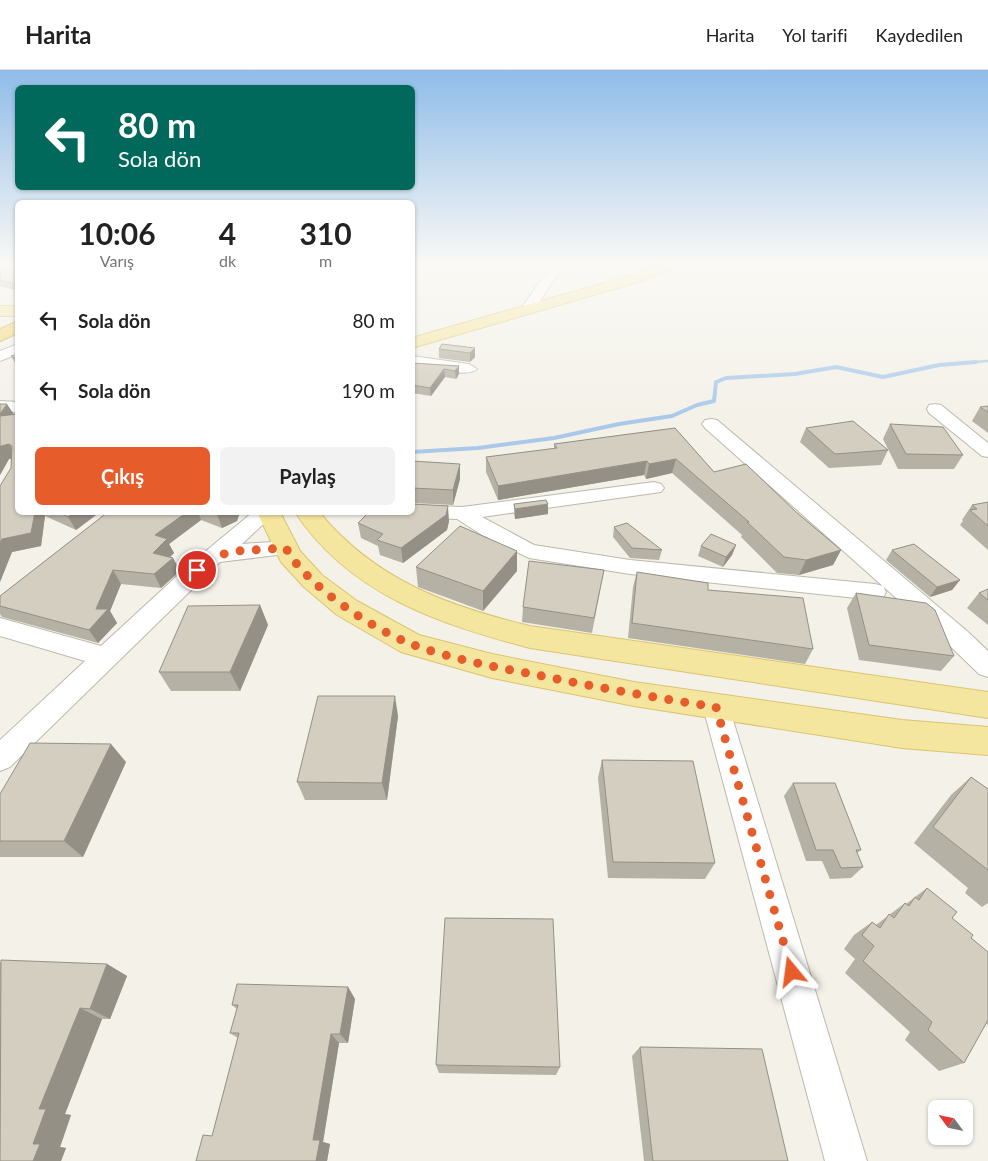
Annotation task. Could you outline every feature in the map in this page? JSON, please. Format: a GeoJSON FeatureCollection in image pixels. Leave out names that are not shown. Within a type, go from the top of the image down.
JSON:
{"type":"FeatureCollection","features":[{"type":"Feature","properties":{"kind":"main road"},"geometry":{"type":"LineString","coordinates":[[415,342],[513,314]]}},
{"type":"Feature","properties":{"kind":"main road"},"geometry":{"type":"LineString","coordinates":[[269,515],[290,556],[313,581],[346,608],[411,644],[492,666],[634,694],[902,734],[988,741]]}},
{"type":"Feature","properties":{"kind":"main road"},"geometry":{"type":"LineString","coordinates":[[308,515],[329,542],[359,568],[426,607],[477,625],[530,637],[988,705]]}},
{"type":"Feature","properties":{"kind":"street"},"geometry":{"type":"LineString","coordinates":[[0,357],[15,350]]}},
{"type":"Feature","properties":{"kind":"street"},"geometry":{"type":"LineString","coordinates":[[415,361],[469,369]]}},
{"type":"Feature","properties":{"kind":"street"},"geometry":{"type":"LineString","coordinates":[[0,406],[15,407]]}},
{"type":"Feature","properties":{"kind":"street"},"geometry":{"type":"LineString","coordinates":[[936,410],[988,452]]}},
{"type":"Feature","properties":{"kind":"street"},"geometry":{"type":"LineString","coordinates":[[711,424],[958,638],[988,667]]}},
{"type":"Feature","properties":{"kind":"street"},"geometry":{"type":"LineString","coordinates":[[415,511],[462,513],[654,488]]}},
{"type":"Feature","properties":{"kind":"street"},"geometry":{"type":"LineString","coordinates":[[462,513],[529,551],[630,567],[875,592]]}},
{"type":"Feature","properties":{"kind":"street"},"geometry":{"type":"LineString","coordinates":[[0,758],[214,556],[263,515]]}},
{"type":"Feature","properties":{"kind":"street"},"geometry":{"type":"LineString","coordinates":[[214,556],[246,550],[286,548]]}},
{"type":"Feature","properties":{"kind":"street"},"geometry":{"type":"LineString","coordinates":[[0,626],[105,657]]}},
{"type":"Feature","properties":{"kind":"street"},"geometry":{"type":"LineString","coordinates":[[716,707],[846,1161]]}},
{"type":"Feature","properties":{"kind":"building"},"geometry":{"type":"Polygon","coordinates":[[[442,344],[475,348],[470,353],[439,349],[442,344]]]}},
{"type":"Feature","properties":{"kind":"building"},"geometry":{"type":"Polygon","coordinates":[[[415,363],[459,366],[455,371],[444,369],[430,388],[415,386],[415,363]]]}},
{"type":"Feature","properties":{"kind":"building"},"geometry":{"type":"Polygon","coordinates":[[[0,404],[7,404],[0,414],[0,404]]]}},
{"type":"Feature","properties":{"kind":"building"},"geometry":{"type":"Polygon","coordinates":[[[988,406],[988,412],[980,407],[988,406]]]}},
{"type":"Feature","properties":{"kind":"building"},"geometry":{"type":"Polygon","coordinates":[[[15,414],[15,515],[34,515],[31,533],[2,539],[0,543],[0,486],[11,468],[12,446],[9,444],[0,447],[0,416],[15,414]]]}},
{"type":"Feature","properties":{"kind":"building"},"geometry":{"type":"Polygon","coordinates":[[[853,421],[888,450],[835,454],[806,428],[853,421]]]}},
{"type":"Feature","properties":{"kind":"building"},"geometry":{"type":"Polygon","coordinates":[[[890,424],[943,427],[963,455],[906,454],[890,424]]]}},
{"type":"Feature","properties":{"kind":"building"},"geometry":{"type":"Polygon","coordinates":[[[675,428],[714,472],[746,464],[796,512],[841,550],[806,560],[784,557],[747,522],[749,522],[676,459],[649,464],[647,461],[498,486],[486,457],[557,448],[554,444],[675,428]]]}},
{"type":"Feature","properties":{"kind":"building"},"geometry":{"type":"Polygon","coordinates":[[[415,461],[460,464],[453,490],[415,488],[415,461]]]}},
{"type":"Feature","properties":{"kind":"building"},"geometry":{"type":"Polygon","coordinates":[[[546,500],[548,504],[515,509],[514,504],[546,500]]]}},
{"type":"Feature","properties":{"kind":"building"},"geometry":{"type":"Polygon","coordinates":[[[988,502],[988,526],[970,510],[977,509],[972,505],[988,502]]]}},
{"type":"Feature","properties":{"kind":"building"},"geometry":{"type":"Polygon","coordinates":[[[415,504],[448,506],[446,515],[401,548],[377,540],[383,534],[358,523],[366,515],[415,515],[415,504]]]}},
{"type":"Feature","properties":{"kind":"building"},"geometry":{"type":"Polygon","coordinates":[[[104,515],[183,515],[155,535],[167,539],[153,553],[173,558],[154,574],[113,570],[96,609],[108,609],[89,630],[0,606],[0,596],[104,515]]]}},
{"type":"Feature","properties":{"kind":"building"},"geometry":{"type":"Polygon","coordinates":[[[627,523],[662,550],[632,548],[614,527],[627,523]]]}},
{"type":"Feature","properties":{"kind":"building"},"geometry":{"type":"Polygon","coordinates":[[[460,526],[517,551],[483,591],[416,567],[460,526]]]}},
{"type":"Feature","properties":{"kind":"building"},"geometry":{"type":"Polygon","coordinates":[[[711,534],[736,545],[726,557],[701,546],[711,534]]]}},
{"type":"Feature","properties":{"kind":"building"},"geometry":{"type":"Polygon","coordinates":[[[914,544],[960,580],[937,587],[892,550],[914,544]]]}},
{"type":"Feature","properties":{"kind":"building"},"geometry":{"type":"Polygon","coordinates":[[[529,561],[604,570],[594,618],[523,607],[529,561]]]}},
{"type":"Feature","properties":{"kind":"building"},"geometry":{"type":"Polygon","coordinates":[[[637,572],[708,583],[708,590],[803,598],[813,649],[632,623],[637,572]]]}},
{"type":"Feature","properties":{"kind":"building"},"geometry":{"type":"Polygon","coordinates":[[[988,589],[988,600],[979,593],[988,589]]]}},
{"type":"Feature","properties":{"kind":"building"},"geometry":{"type":"Polygon","coordinates":[[[856,593],[926,603],[935,610],[954,656],[869,645],[856,593]]]}},
{"type":"Feature","properties":{"kind":"building"},"geometry":{"type":"Polygon","coordinates":[[[260,605],[230,672],[159,672],[188,606],[260,605]]]}},
{"type":"Feature","properties":{"kind":"building"},"geometry":{"type":"Polygon","coordinates":[[[318,696],[395,696],[382,783],[297,782],[318,696]]]}},
{"type":"Feature","properties":{"kind":"building"},"geometry":{"type":"Polygon","coordinates":[[[30,743],[111,744],[64,841],[0,841],[0,794],[30,743]]]}},
{"type":"Feature","properties":{"kind":"building"},"geometry":{"type":"Polygon","coordinates":[[[602,760],[693,761],[715,863],[613,862],[602,760]]]}},
{"type":"Feature","properties":{"kind":"building"},"geometry":{"type":"Polygon","coordinates":[[[971,777],[988,789],[988,870],[933,827],[971,777]]]}},
{"type":"Feature","properties":{"kind":"building"},"geometry":{"type":"Polygon","coordinates":[[[793,783],[835,783],[861,850],[856,850],[863,867],[841,868],[833,850],[816,850],[793,783]]]}},
{"type":"Feature","properties":{"kind":"building"},"geometry":{"type":"Polygon","coordinates":[[[927,888],[957,912],[952,918],[973,935],[971,938],[988,952],[988,1020],[964,1063],[928,1030],[932,1022],[863,961],[874,946],[862,935],[872,922],[880,928],[889,914],[894,918],[905,903],[909,906],[915,897],[919,900],[927,888]]]}},
{"type":"Feature","properties":{"kind":"building"},"geometry":{"type":"Polygon","coordinates":[[[445,918],[553,919],[560,1067],[436,1065],[445,918]]]}},
{"type":"Feature","properties":{"kind":"building"},"geometry":{"type":"Polygon","coordinates":[[[1,960],[107,964],[90,1009],[80,1008],[39,1109],[46,1109],[33,1144],[40,1144],[33,1161],[0,1161],[1,960]]]}},
{"type":"Feature","properties":{"kind":"building"},"geometry":{"type":"Polygon","coordinates":[[[237,984],[348,987],[340,1034],[331,1034],[313,1140],[320,1140],[316,1161],[196,1161],[203,1135],[212,1136],[239,1033],[230,1033],[238,1005],[232,1005],[237,984]]]}},
{"type":"Feature","properties":{"kind":"building"},"geometry":{"type":"Polygon","coordinates":[[[640,1047],[762,1049],[788,1161],[653,1161],[640,1047]]]}},
{"type":"Feature","properties":{"kind":"waterway"},"geometry":{"type":"LineString","coordinates":[[961,363],[988,361]]}},
{"type":"Feature","properties":{"kind":"waterway"},"geometry":{"type":"LineString","coordinates":[[415,452],[478,448],[554,438],[619,424],[672,416],[697,405],[714,401],[716,382],[726,378],[795,374],[836,367],[883,377],[939,365],[976,362]]}},
{"type":"Feature","properties":{"kind":"route"},"geometry":{"type":"LineString","coordinates":[[197,570],[214,556],[262,548],[286,548],[290,556],[313,581],[346,608],[378,628],[411,644],[492,666],[634,694],[716,707],[792,972]]}}]}
